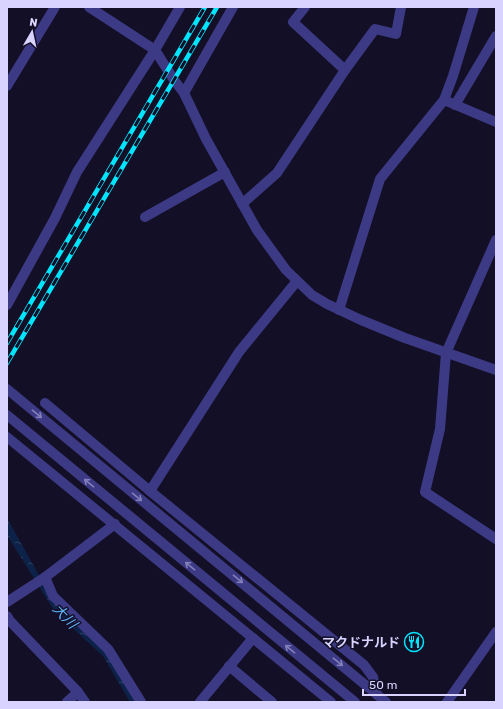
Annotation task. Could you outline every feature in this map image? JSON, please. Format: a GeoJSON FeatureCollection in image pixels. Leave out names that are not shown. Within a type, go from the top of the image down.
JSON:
{"type":"FeatureCollection","features":[{"type":"Feature","properties":{"kind":"street"},"geometry":{"type":"LineString","coordinates":[[7,86],[55,7]]}},
{"type":"Feature","properties":{"kind":"street"},"geometry":{"type":"LineString","coordinates":[[89,7],[155,50],[184,93],[206,139],[257,230],[286,270],[312,295],[339,310],[390,332],[496,370]]}},
{"type":"Feature","properties":{"kind":"street"},"geometry":{"type":"LineString","coordinates":[[7,305],[55,218],[78,172],[155,50],[180,7]]}},
{"type":"Feature","properties":{"kind":"street"},"geometry":{"type":"LineString","coordinates":[[184,93],[233,7]]}},
{"type":"Feature","properties":{"kind":"street"},"geometry":{"type":"LineString","coordinates":[[305,7],[293,22],[345,70]]}},
{"type":"Feature","properties":{"kind":"street"},"geometry":{"type":"LineString","coordinates":[[242,204],[277,173],[345,70],[375,30],[396,34],[401,7]]}},
{"type":"Feature","properties":{"kind":"street"},"geometry":{"type":"LineString","coordinates":[[339,310],[380,179],[444,100],[474,7]]}},
{"type":"Feature","properties":{"kind":"street"},"geometry":{"type":"LineString","coordinates":[[455,105],[496,36]]}},
{"type":"Feature","properties":{"kind":"street"},"geometry":{"type":"LineString","coordinates":[[444,100],[496,122]]}},
{"type":"Feature","properties":{"kind":"street"},"geometry":{"type":"LineString","coordinates":[[145,217],[224,172]]}},
{"type":"Feature","properties":{"kind":"street"},"geometry":{"type":"LineString","coordinates":[[496,240],[446,353],[440,430],[425,492],[496,539]]}},
{"type":"Feature","properties":{"kind":"street"},"geometry":{"type":"LineString","coordinates":[[150,491],[238,352],[297,281]]}},
{"type":"Feature","properties":{"kind":"street"},"geometry":{"type":"LineString","coordinates":[[7,389],[386,702]]}},
{"type":"Feature","properties":{"kind":"street"},"geometry":{"type":"LineString","coordinates":[[45,403],[150,491],[364,665],[373,677],[377,695]]}},
{"type":"Feature","properties":{"kind":"street"},"geometry":{"type":"LineString","coordinates":[[7,416],[355,702]]}},
{"type":"Feature","properties":{"kind":"street"},"geometry":{"type":"LineString","coordinates":[[7,436],[331,702]]}},
{"type":"Feature","properties":{"kind":"street"},"geometry":{"type":"LineString","coordinates":[[7,602],[41,579],[115,524]]}},
{"type":"Feature","properties":{"kind":"street"},"geometry":{"type":"LineString","coordinates":[[41,579],[53,596],[108,649],[141,702]]}},
{"type":"Feature","properties":{"kind":"street"},"geometry":{"type":"LineString","coordinates":[[7,616],[10,621],[78,692],[85,702]]}},
{"type":"Feature","properties":{"kind":"street"},"geometry":{"type":"LineString","coordinates":[[447,702],[496,632]]}},
{"type":"Feature","properties":{"kind":"street"},"geometry":{"type":"LineString","coordinates":[[200,702],[253,638]]}},
{"type":"Feature","properties":{"kind":"street"},"geometry":{"type":"LineString","coordinates":[[229,666],[272,702]]}},
{"type":"Feature","properties":{"kind":"street"},"geometry":{"type":"LineString","coordinates":[[67,702],[78,692]]}},
{"type":"Feature","properties":{"kind":"water","name":"大川"},"geometry":{"type":"Polygon","coordinates":[[[7,518],[55,604],[105,652],[137,702],[130,702],[103,656],[55,612],[7,535],[7,518]]]}},
{"type":"Feature","properties":{"kind":"railway"},"geometry":{"type":"LineString","coordinates":[[7,343],[205,7]]}},
{"type":"Feature","properties":{"kind":"railway"},"geometry":{"type":"LineString","coordinates":[[7,363],[217,7]]}},
{"type":"Feature","properties":{"kind":"place","name":"マクドナルド"},"geometry":{"type":"Point","coordinates":[414,642]}}]}
